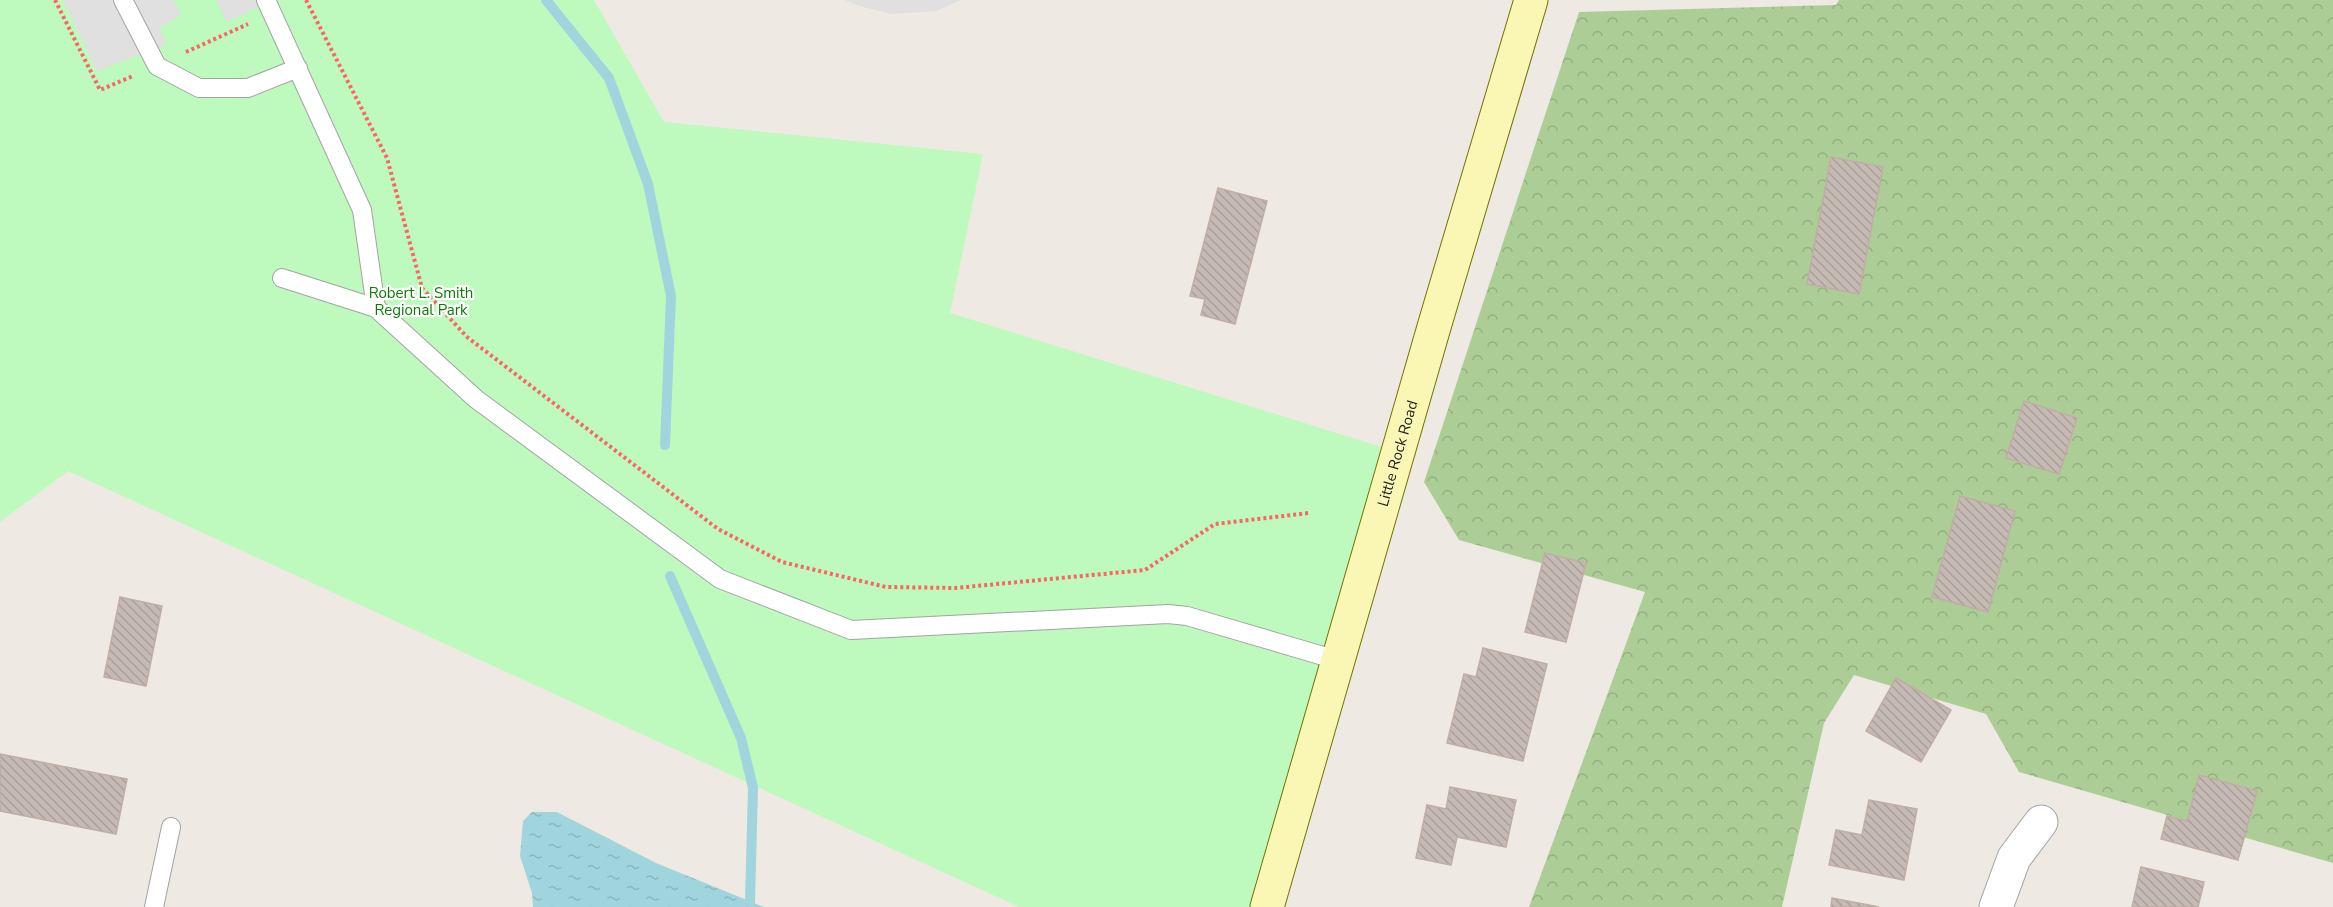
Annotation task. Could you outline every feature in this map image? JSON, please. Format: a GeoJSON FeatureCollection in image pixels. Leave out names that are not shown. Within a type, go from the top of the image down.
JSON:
{"type":"FeatureCollection","features":[{"type":"Feature","properties":{"kind":"main road","name":"Little Rock Road"},"geometry":{"type":"LineString","coordinates":[[1267,907],[1337,660],[1531,0]]}},
{"type":"Feature","properties":{"kind":"street"},"geometry":{"type":"LineString","coordinates":[[1996,907],[2014,858],[2041,822]]}},
{"type":"Feature","properties":{"kind":"lane"},"geometry":{"type":"LineString","coordinates":[[123,0],[157,66],[199,88],[248,88],[298,68]]}},
{"type":"Feature","properties":{"kind":"lane"},"geometry":{"type":"LineString","coordinates":[[266,0],[362,210],[376,308]]}},
{"type":"Feature","properties":{"kind":"lane"},"geometry":{"type":"LineString","coordinates":[[282,278],[376,308],[476,399],[720,579],[850,630],[1168,614],[1187,615],[1337,660]]}},
{"type":"Feature","properties":{"kind":"lane"},"geometry":{"type":"LineString","coordinates":[[154,907],[171,827]]}},
{"type":"Feature","properties":{"kind":"path"},"geometry":{"type":"LineString","coordinates":[[306,0],[387,158],[422,288],[467,337],[718,529],[782,562],[886,587],[955,588],[1145,570],[1215,524],[1309,513]]}},
{"type":"Feature","properties":{"kind":"green space","name":"Robert L. Smith Regional Park"},"geometry":{"type":"Polygon","coordinates":[[[0,0],[594,0],[664,122],[983,154],[950,313],[1398,452],[1267,907],[1019,907],[68,471],[0,522],[0,0]]]}},
{"type":"Feature","properties":{"kind":"green space"},"geometry":{"type":"Polygon","coordinates":[[[1839,0],[2333,0],[2333,863],[2019,772],[1986,714],[1854,675],[1824,723],[1782,907],[1529,907],[1645,592],[1459,540],[1424,482],[1579,12],[1836,5],[1839,0]]]}},
{"type":"Feature","properties":{"kind":"shaded area"},"geometry":{"type":"Polygon","coordinates":[[[63,0],[173,0],[181,15],[159,28],[167,44],[97,71],[63,0]]]}},
{"type":"Feature","properties":{"kind":"shaded area"},"geometry":{"type":"Polygon","coordinates":[[[216,0],[266,0],[267,2],[227,22],[216,0]]]}},
{"type":"Feature","properties":{"kind":"shaded area"},"geometry":{"type":"Polygon","coordinates":[[[845,0],[960,0],[937,11],[892,14],[845,0]]]}},
{"type":"Feature","properties":{"kind":"water"},"geometry":{"type":"Polygon","coordinates":[[[532,812],[557,812],[656,863],[764,907],[533,907],[532,893],[520,856],[523,821],[532,812]]]}},
{"type":"Feature","properties":{"kind":"building"},"geometry":{"type":"Polygon","coordinates":[[[1831,157],[1883,167],[1859,294],[1807,284],[1831,157]]]}},
{"type":"Feature","properties":{"kind":"building"},"geometry":{"type":"Polygon","coordinates":[[[1218,188],[1267,201],[1235,324],[1201,315],[1205,299],[1190,296],[1218,188]]]}},
{"type":"Feature","properties":{"kind":"building"},"geometry":{"type":"Polygon","coordinates":[[[2024,401],[2077,418],[2059,474],[2006,458],[2024,401]]]}},
{"type":"Feature","properties":{"kind":"building"},"geometry":{"type":"Polygon","coordinates":[[[1960,496],[2015,511],[1988,612],[1932,597],[1960,496]]]}},
{"type":"Feature","properties":{"kind":"building"},"geometry":{"type":"Polygon","coordinates":[[[1545,553],[1586,563],[1566,642],[1525,632],[1545,553]]]}},
{"type":"Feature","properties":{"kind":"building"},"geometry":{"type":"Polygon","coordinates":[[[120,597],[162,606],[146,686],[104,677],[120,597]]]}},
{"type":"Feature","properties":{"kind":"building"},"geometry":{"type":"Polygon","coordinates":[[[1483,648],[1547,664],[1523,761],[1447,743],[1464,674],[1476,677],[1483,648]]]}},
{"type":"Feature","properties":{"kind":"building"},"geometry":{"type":"Polygon","coordinates":[[[1896,678],[1951,710],[1921,762],[1866,731],[1896,678]]]}},
{"type":"Feature","properties":{"kind":"building"},"geometry":{"type":"Polygon","coordinates":[[[0,754],[127,779],[116,834],[0,811],[0,754]]]}},
{"type":"Feature","properties":{"kind":"building"},"geometry":{"type":"Polygon","coordinates":[[[2199,775],[2257,791],[2238,860],[2161,839],[2167,816],[2187,821],[2199,775]]]}},
{"type":"Feature","properties":{"kind":"building"},"geometry":{"type":"Polygon","coordinates":[[[1450,787],[1516,800],[1506,847],[1457,837],[1451,865],[1416,858],[1427,805],[1446,809],[1450,787]]]}},
{"type":"Feature","properties":{"kind":"building"},"geometry":{"type":"Polygon","coordinates":[[[1869,800],[1917,809],[1904,880],[1829,865],[1836,830],[1862,835],[1869,800]]]}},
{"type":"Feature","properties":{"kind":"building"},"geometry":{"type":"Polygon","coordinates":[[[2141,867],[2204,882],[2198,907],[2132,907],[2141,867]]]}},
{"type":"Feature","properties":{"kind":"building"},"geometry":{"type":"Polygon","coordinates":[[[1832,898],[1879,907],[1831,907],[1832,898]]]}},
{"type":"Feature","properties":{"kind":"waterway"},"geometry":{"type":"LineString","coordinates":[[546,0],[609,78],[648,184],[671,296],[665,445]]}},
{"type":"Feature","properties":{"kind":"waterway"},"geometry":{"type":"LineString","coordinates":[[670,576],[741,738],[753,788],[750,901]]}}]}
